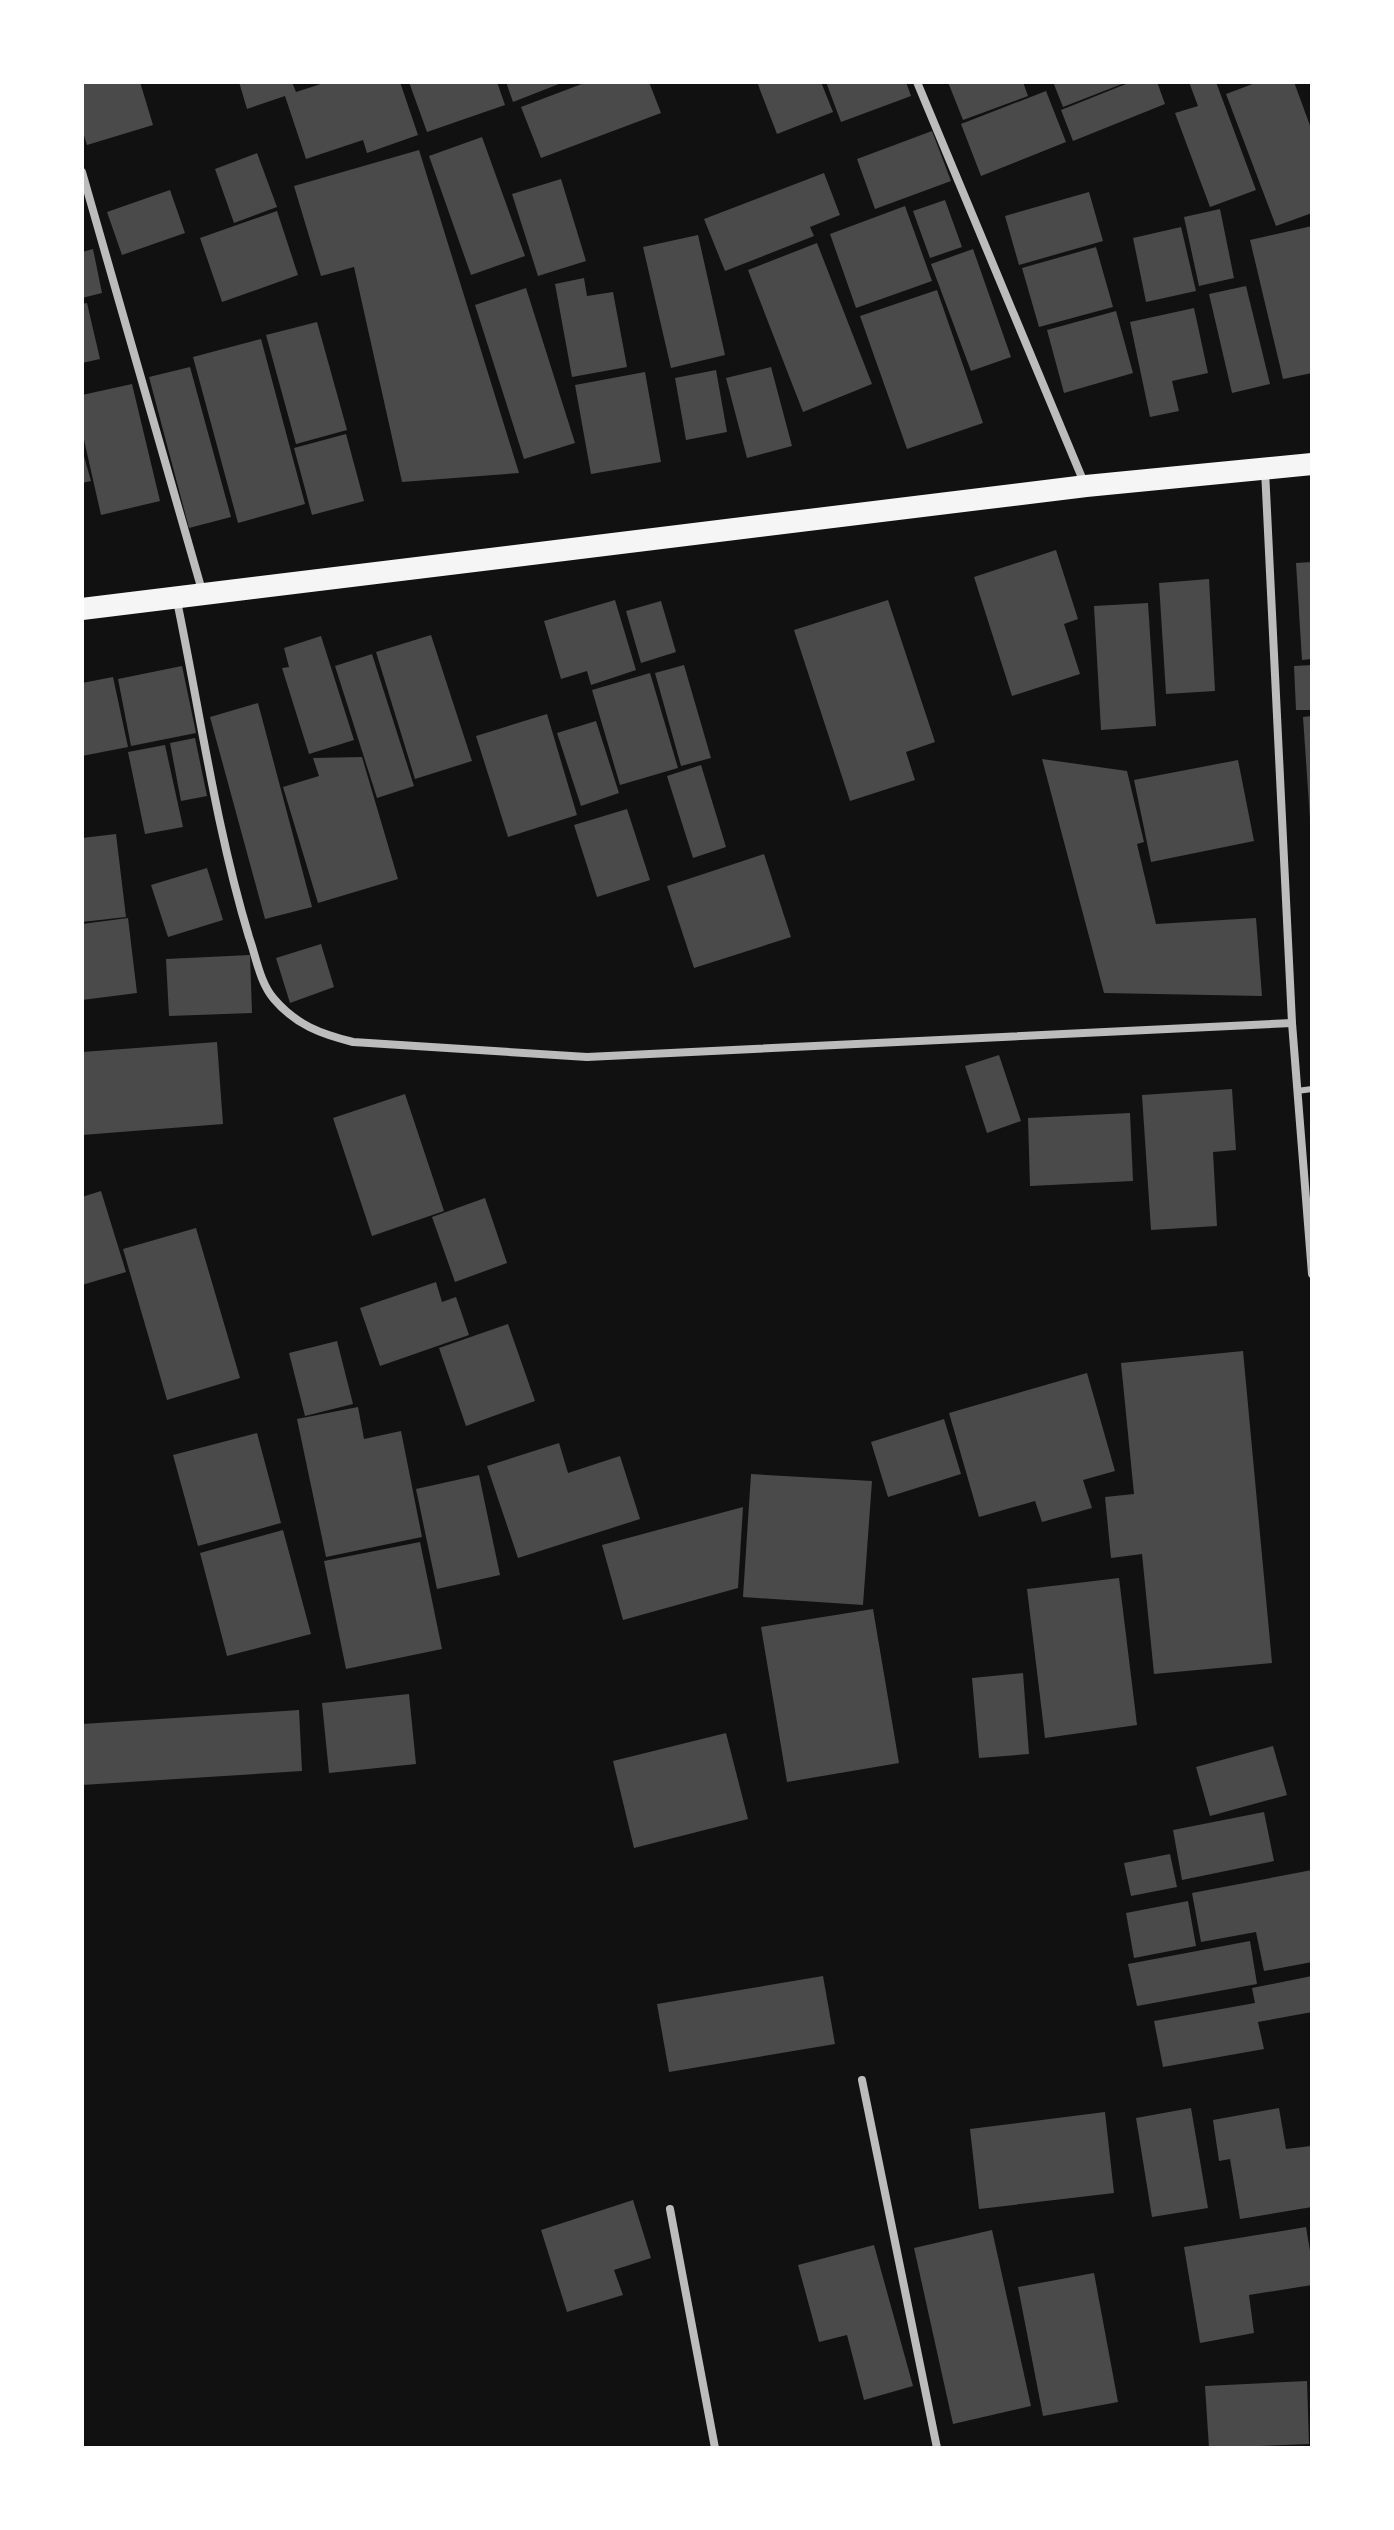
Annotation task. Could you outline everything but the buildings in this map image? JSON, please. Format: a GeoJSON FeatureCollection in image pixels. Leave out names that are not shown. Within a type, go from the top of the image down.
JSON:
{"type":"FeatureCollection","features":[{"type":"Feature","properties":{"kind":"highway"},"geometry":{"type":"LineString","coordinates":[[82,609],[1086,486],[1312,464]]}},
{"type":"Feature","properties":{"kind":"street"},"geometry":{"type":"LineString","coordinates":[[917,82],[1086,486]]}},
{"type":"Feature","properties":{"kind":"street"},"geometry":{"type":"LineString","coordinates":[[82,172],[203,594]]}},
{"type":"Feature","properties":{"kind":"street"},"geometry":{"type":"LineString","coordinates":[[1265,469],[1292,1023],[1312,1274]]}},
{"type":"Feature","properties":{"kind":"street"},"geometry":{"type":"LineString","coordinates":[[177,598],[232,872],[260,971],[272,997],[292,1017],[318,1033],[353,1042],[587,1057],[1292,1023]]}},
{"type":"Feature","properties":{"kind":"street"},"geometry":{"type":"LineString","coordinates":[[862,2080],[937,2448]]}},
{"type":"Feature","properties":{"kind":"street"},"geometry":{"type":"LineString","coordinates":[[670,2209],[715,2448]]}},
{"type":"Feature","properties":{"kind":"lane"},"geometry":{"type":"LineString","coordinates":[[1297,1091],[1312,1089]]}}]}
